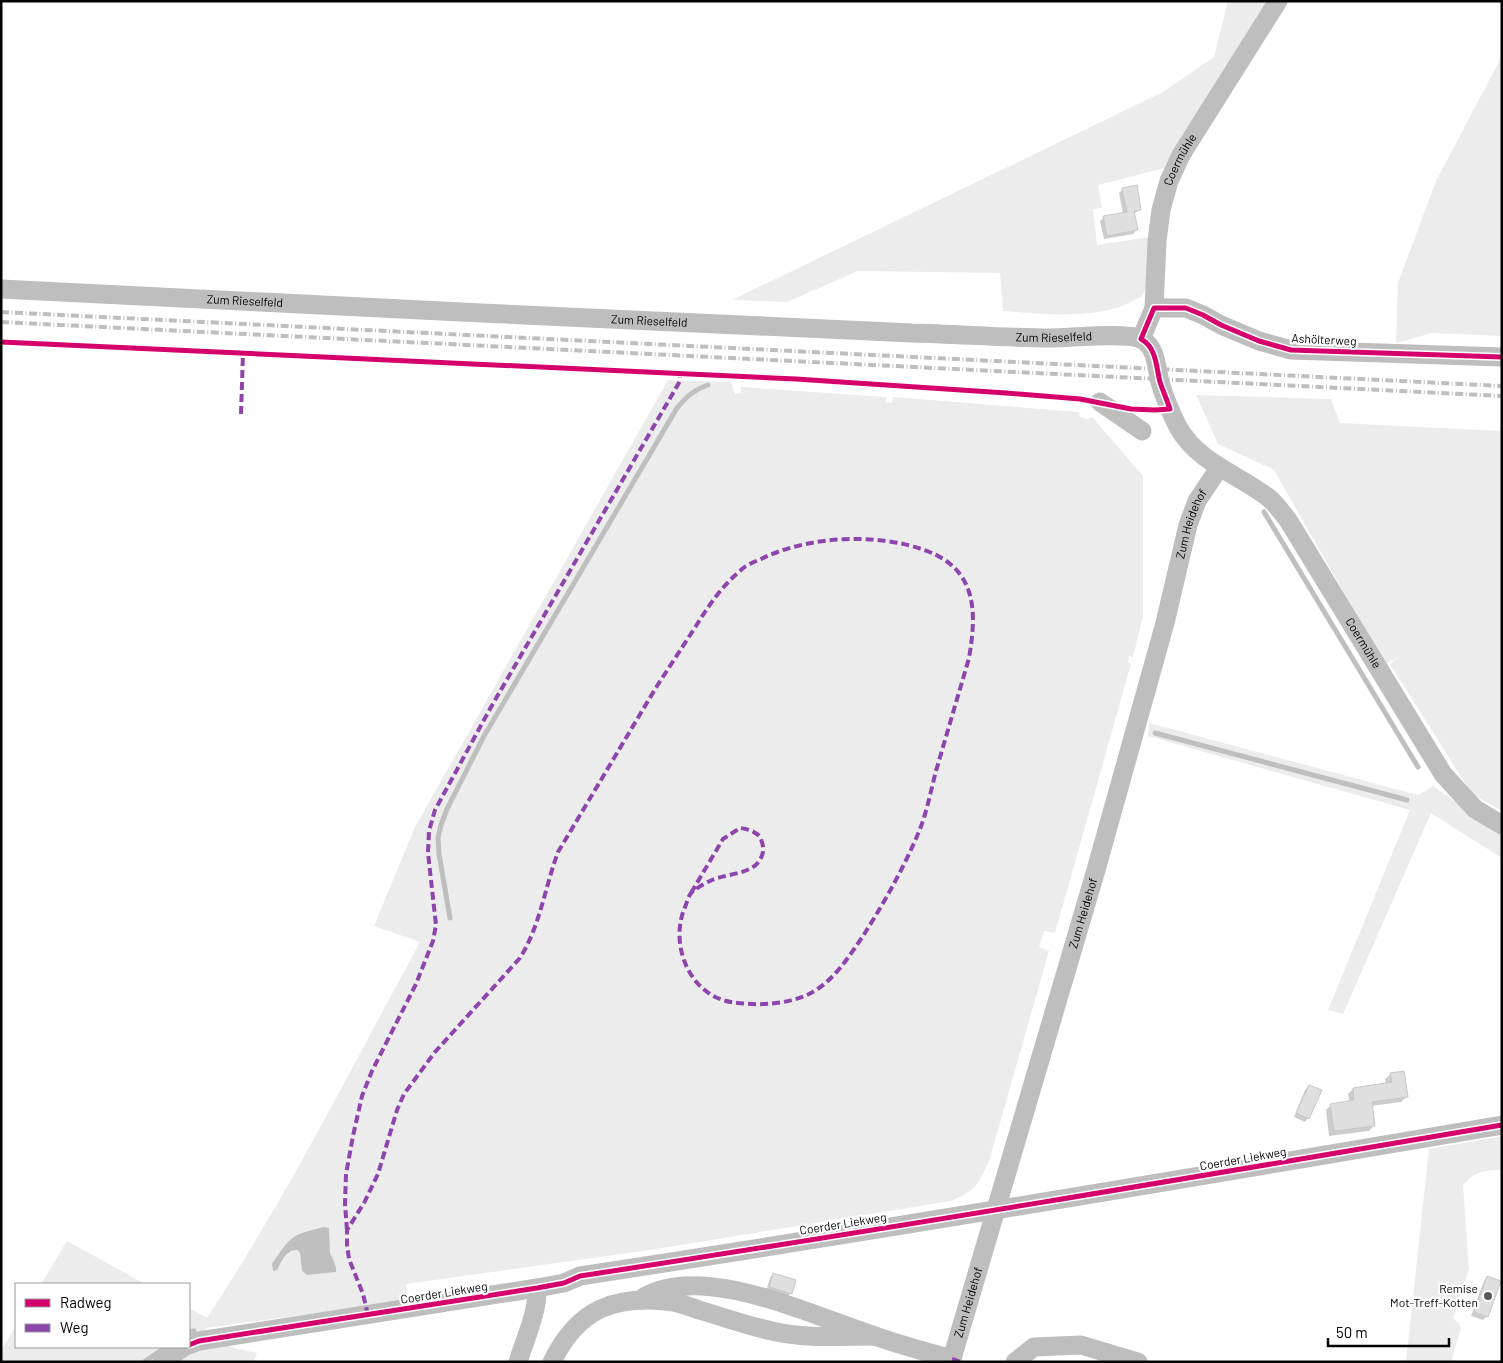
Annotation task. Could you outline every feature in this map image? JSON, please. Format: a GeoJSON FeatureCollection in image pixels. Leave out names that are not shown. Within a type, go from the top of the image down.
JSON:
{"type":"FeatureCollection","features":[{"type":"Feature","properties":{"kind":"street","name":"Coermühle"},"geometry":{"type":"LineString","coordinates":[[1141,339],[1154,308],[1157,241],[1161,210],[1170,181],[1181,155],[1278,1]]}},
{"type":"Feature","properties":{"kind":"street","name":"Zum Rieselfeld"},"geometry":{"type":"LineString","coordinates":[[1,289],[741,326],[1048,338],[1126,336],[1141,339]]}},
{"type":"Feature","properties":{"kind":"street","name":"Ashölterweg"},"geometry":{"type":"LineString","coordinates":[[1154,308],[1186,308],[1259,341],[1291,350],[1502,357]]}},
{"type":"Feature","properties":{"kind":"street"},"geometry":{"type":"LineString","coordinates":[[1141,339],[1149,345],[1155,358],[1160,383],[1178,426],[1192,446],[1219,468]]}},
{"type":"Feature","properties":{"kind":"street"},"geometry":{"type":"LineString","coordinates":[[1100,402],[1142,431]]}},
{"type":"Feature","properties":{"kind":"street","name":"Coermühle"},"geometry":{"type":"LineString","coordinates":[[1219,468],[1255,488],[1272,501],[1288,520],[1443,774],[1475,809],[1502,825]]}},
{"type":"Feature","properties":{"kind":"street","name":"Zum Heidehof"},"geometry":{"type":"LineString","coordinates":[[952,1360],[1163,632],[1188,525],[1197,501],[1219,468]]}},
{"type":"Feature","properties":{"kind":"street","name":"Coerder Liekweg"},"geometry":{"type":"LineString","coordinates":[[190,1344],[199,1340],[537,1288],[564,1283],[580,1276],[997,1210],[1502,1125]]}},
{"type":"Feature","properties":{"kind":"street"},"geometry":{"type":"LineString","coordinates":[[640,1300],[656,1290],[685,1286],[730,1289],[801,1308],[875,1336],[952,1360]]}},
{"type":"Feature","properties":{"kind":"street"},"geometry":{"type":"LineString","coordinates":[[518,1362],[534,1310],[537,1288]]}},
{"type":"Feature","properties":{"kind":"street"},"geometry":{"type":"LineString","coordinates":[[552,1362],[561,1344],[582,1320],[610,1304],[640,1300],[675,1302],[770,1331],[792,1335],[875,1336]]}},
{"type":"Feature","properties":{"kind":"street"},"geometry":{"type":"LineString","coordinates":[[1015,1362],[1034,1347],[1081,1345],[1138,1362]]}},
{"type":"Feature","properties":{"kind":"street"},"geometry":{"type":"LineString","coordinates":[[162,1362],[183,1348]]}},
{"type":"Feature","properties":{"kind":"shaded area"},"geometry":{"type":"Polygon","coordinates":[[[1228,1],[1273,1],[1218,89],[1165,168],[1098,185],[1102,208],[1093,209],[1097,245],[1150,237],[1150,279],[1142,296],[1117,308],[1089,313],[1060,314],[1003,311],[1000,273],[858,271],[787,302],[732,300],[1163,92],[1214,57],[1228,1]]]}},
{"type":"Feature","properties":{"kind":"shaded area"},"geometry":{"type":"Polygon","coordinates":[[[1502,56],[1502,336],[1432,333],[1396,343],[1398,283],[1436,181],[1502,56]]]}},
{"type":"Feature","properties":{"kind":"shaded area"},"geometry":{"type":"Polygon","coordinates":[[[668,380],[731,382],[735,394],[741,393],[741,387],[886,397],[886,402],[892,403],[893,397],[1079,412],[1080,417],[1087,419],[1092,417],[1143,476],[1143,617],[1133,657],[1129,656],[1128,662],[1131,664],[1055,933],[1044,931],[1039,947],[1049,951],[990,1158],[980,1180],[966,1194],[950,1201],[650,1250],[406,1284],[409,1300],[206,1328],[205,1335],[234,1348],[257,1353],[253,1362],[1,1362],[1,1350],[15,1328],[15,1348],[190,1348],[190,1309],[207,1318],[236,1273],[291,1180],[420,942],[374,926],[415,827],[668,380]],[[324,1227],[287,1252],[298,1250],[302,1271],[307,1275],[336,1272],[324,1227]]]}},
{"type":"Feature","properties":{"kind":"shaded area"},"geometry":{"type":"Polygon","coordinates":[[[1196,395],[1331,399],[1340,423],[1502,431],[1502,811],[1472,794],[1390,664],[1401,655],[1385,665],[1274,470],[1218,444],[1196,395]]]}},
{"type":"Feature","properties":{"kind":"shaded area"},"geometry":{"type":"Polygon","coordinates":[[[1149,723],[1418,795],[1433,786],[1502,832],[1502,858],[1431,813],[1343,1014],[1328,1010],[1410,810],[1148,736],[1149,723]]]}},
{"type":"Feature","properties":{"kind":"shaded area"},"geometry":{"type":"Polygon","coordinates":[[[1502,1136],[1502,1170],[1480,1173],[1471,1177],[1463,1185],[1469,1269],[1453,1318],[1459,1323],[1461,1328],[1451,1362],[1406,1362],[1429,1149],[1502,1136]]]}},
{"type":"Feature","properties":{"kind":"shaded area"},"geometry":{"type":"Polygon","coordinates":[[[324,1227],[329,1228],[330,1252],[336,1272],[307,1275],[302,1271],[298,1250],[290,1251],[277,1270],[273,1271],[272,1264],[288,1242],[305,1232],[324,1227]]]}},
{"type":"Feature","properties":{"kind":"shaded area"},"geometry":{"type":"Polygon","coordinates":[[[67,1241],[143,1283],[42,1283],[67,1241]]]}},
{"type":"Feature","properties":{"kind":"building"},"geometry":{"type":"Polygon","coordinates":[[[1137,185],[1141,210],[1134,211],[1138,230],[1107,236],[1103,216],[1127,212],[1122,188],[1137,185]]]}},
{"type":"Feature","properties":{"kind":"building"},"geometry":{"type":"Polygon","coordinates":[[[1404,1071],[1408,1097],[1372,1102],[1375,1126],[1334,1131],[1330,1104],[1354,1100],[1353,1088],[1392,1082],[1390,1073],[1404,1071]]]}},
{"type":"Feature","properties":{"kind":"building"},"geometry":{"type":"Polygon","coordinates":[[[1309,1085],[1322,1090],[1309,1119],[1296,1113],[1309,1085]]]}},
{"type":"Feature","properties":{"kind":"building"},"geometry":{"type":"Polygon","coordinates":[[[773,1273],[796,1280],[792,1294],[769,1287],[773,1273]]]}},
{"type":"Feature","properties":{"kind":"building","name":"Remise Mot-Treff-Kotten"},"geometry":{"type":"Polygon","coordinates":[[[1487,1276],[1501,1281],[1488,1317],[1474,1312],[1487,1276]]]}},
{"type":"Feature","properties":{"kind":"waterway"},"geometry":{"type":"LineString","coordinates":[[450,918],[438,838],[447,809],[484,736],[677,408],[691,394],[708,385]]}},
{"type":"Feature","properties":{"kind":"waterway"},"geometry":{"type":"LineString","coordinates":[[1264,512],[1418,767]]}},
{"type":"Feature","properties":{"kind":"waterway"},"geometry":{"type":"LineString","coordinates":[[1155,733],[1407,800]]}},
{"type":"Feature","properties":{"kind":"waterway"},"geometry":{"type":"LineString","coordinates":[[190,1332],[194,1331]]}},
{"type":"Feature","properties":{"kind":"waterway"},"geometry":{"type":"LineString","coordinates":[[144,1362],[165,1348]]}},
{"type":"Feature","properties":{"kind":"railway"},"geometry":{"type":"LineString","coordinates":[[1,312],[1502,386]]}},
{"type":"Feature","properties":{"kind":"railway"},"geometry":{"type":"LineString","coordinates":[[1,322],[1502,396]]}},
{"type":"Feature","properties":{"kind":"marked path"},"geometry":{"type":"LineString","coordinates":[[241,414],[243,353]]}},
{"type":"Feature","properties":{"kind":"marked path"},"geometry":{"type":"LineString","coordinates":[[347,1230],[345,1204],[346,1174],[362,1096],[372,1071],[416,984],[433,941],[436,925],[428,853],[429,831],[435,810],[491,707],[680,381],[680,374]]}},
{"type":"Feature","properties":{"kind":"marked path"},"geometry":{"type":"LineString","coordinates":[[368,1315],[363,1294],[349,1259],[347,1230],[364,1203],[378,1174],[397,1110],[404,1094],[435,1052],[520,958],[533,933],[558,852],[657,686],[716,596],[734,576],[750,564],[780,551],[821,541],[865,539],[907,545],[927,551],[943,559],[956,569],[970,594],[973,625],[972,641],[969,658],[925,815],[908,857],[863,936],[846,961],[818,989],[800,998],[771,1004],[750,1004],[731,1002],[716,997],[694,979],[686,966],[681,951],[681,921],[691,893],[717,878],[749,869],[760,860],[763,852],[763,844],[760,837],[753,832],[740,828],[723,839],[691,893]]}},
{"type":"Feature","properties":{"kind":"marked path"},"geometry":{"type":"LineString","coordinates":[[952,1359],[961,1362]]}},
{"type":"Feature","properties":{"kind":"cycle path"},"geometry":{"type":"LineString","coordinates":[[1,342],[796,379],[1080,399],[1131,409],[1155,410],[1170,409],[1160,382],[1153,353],[1150,347],[1141,339],[1154,308],[1186,308],[1259,341],[1291,350],[1502,357]]}},
{"type":"Feature","properties":{"kind":"cycle path"},"geometry":{"type":"LineString","coordinates":[[190,1345],[199,1341],[537,1288],[564,1283],[580,1276],[926,1221],[1502,1125]]}},
{"type":"Feature","properties":{"kind":"place","name":"Remise Mot-Treff-Kotten"},"geometry":{"type":"Point","coordinates":[1488,1296]}}]}
